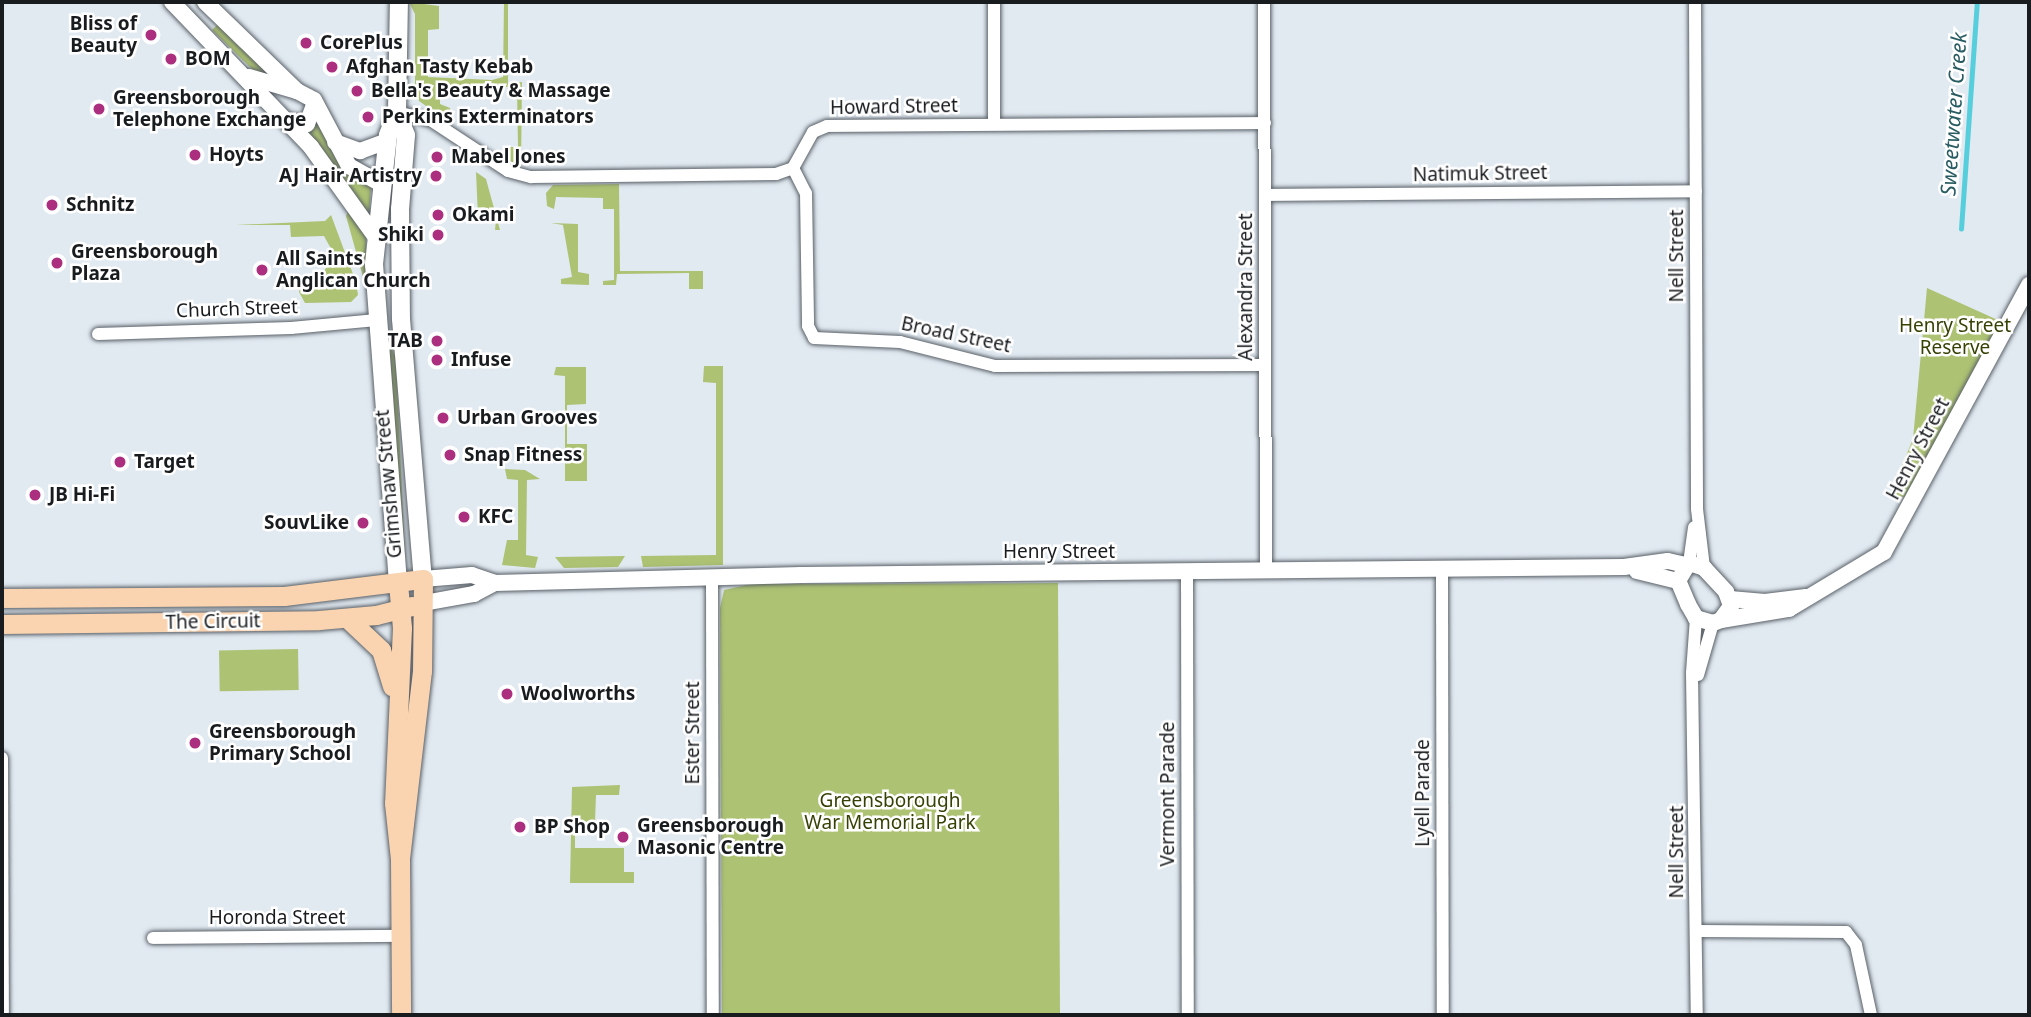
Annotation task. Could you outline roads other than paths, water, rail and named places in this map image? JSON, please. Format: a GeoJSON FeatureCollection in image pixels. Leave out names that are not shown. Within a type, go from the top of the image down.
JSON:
{"type":"FeatureCollection","features":[{"type":"Feature","properties":{"kind":"main road","name":"Grimshaw Street"},"geometry":{"type":"LineString","coordinates":[[399,2],[397,112],[387,141],[375,236],[377,320],[401,609],[394,803],[400,859],[401,1015]]}},
{"type":"Feature","properties":{"kind":"main road","name":"Grimshaw Street"},"geometry":{"type":"LineString","coordinates":[[397,112],[406,135],[401,192],[401,319],[424,603],[410,794],[400,859]]}},
{"type":"Feature","properties":{"kind":"main road"},"geometry":{"type":"LineString","coordinates":[[381,184],[401,192]]}},
{"type":"Feature","properties":{"kind":"main road"},"geometry":{"type":"LineString","coordinates":[[377,320],[401,319]]}},
{"type":"Feature","properties":{"kind":"main road","name":"The Circuit"},"geometry":{"type":"LineString","coordinates":[[4,598],[284,596],[423,579]]}},
{"type":"Feature","properties":{"kind":"main road"},"geometry":{"type":"LineString","coordinates":[[2,618],[4,598]]}},
{"type":"Feature","properties":{"kind":"main road","name":"The Circuit"},"geometry":{"type":"LineString","coordinates":[[2,624],[347,618],[424,603]]}},
{"type":"Feature","properties":{"kind":"main road"},"geometry":{"type":"LineString","coordinates":[[347,618],[381,650],[397,708]]}},
{"type":"Feature","properties":{"kind":"street"},"geometry":{"type":"LineString","coordinates":[[172,2],[244,73],[325,164],[375,236]]}},
{"type":"Feature","properties":{"kind":"street"},"geometry":{"type":"LineString","coordinates":[[205,2],[297,91],[315,102],[353,170],[381,184]]}},
{"type":"Feature","properties":{"kind":"street"},"geometry":{"type":"LineString","coordinates":[[994,2],[994,124]]}},
{"type":"Feature","properties":{"kind":"street","name":"Alexandra Street"},"geometry":{"type":"LineString","coordinates":[[1264,2],[1266,572]]}},
{"type":"Feature","properties":{"kind":"street","name":"Nell Street"},"geometry":{"type":"LineString","coordinates":[[1693,565],[1697,509],[1695,2]]}},
{"type":"Feature","properties":{"kind":"street"},"geometry":{"type":"LineString","coordinates":[[244,73],[261,83],[297,91]]}},
{"type":"Feature","properties":{"kind":"street"},"geometry":{"type":"LineString","coordinates":[[287,121],[307,124],[315,102]]}},
{"type":"Feature","properties":{"kind":"street"},"geometry":{"type":"LineString","coordinates":[[397,112],[432,121],[520,176],[776,174],[793,168]]}},
{"type":"Feature","properties":{"kind":"street","name":"Howard Street"},"geometry":{"type":"LineString","coordinates":[[793,168],[813,132],[821,127],[1265,123]]}},
{"type":"Feature","properties":{"kind":"street"},"geometry":{"type":"LineString","coordinates":[[335,142],[360,151],[387,141]]}},
{"type":"Feature","properties":{"kind":"street","name":"Broad Street"},"geometry":{"type":"LineString","coordinates":[[793,168],[806,193],[808,326],[814,338],[900,342],[1001,367],[1265,365]]}},
{"type":"Feature","properties":{"kind":"street","name":"Natimuk Street"},"geometry":{"type":"LineString","coordinates":[[1265,195],[1696,191]]}},
{"type":"Feature","properties":{"kind":"street","name":"Henry Street"},"geometry":{"type":"LineString","coordinates":[[1717,621],[1773,614],[1870,564],[1891,543],[2029,285]]}},
{"type":"Feature","properties":{"kind":"street","name":"Church Street"},"geometry":{"type":"LineString","coordinates":[[97,334],[291,328],[377,320]]}},
{"type":"Feature","properties":{"kind":"street","name":"Henry Street"},"geometry":{"type":"LineString","coordinates":[[423,579],[472,575],[495,583],[712,577],[1624,568],[1668,561],[1693,565]]}},
{"type":"Feature","properties":{"kind":"street"},"geometry":{"type":"LineString","coordinates":[[1693,565],[1730,599],[1728,613],[1717,621],[1696,618],[1678,581],[1693,565]]}},
{"type":"Feature","properties":{"kind":"street","name":"Henry Street"},"geometry":{"type":"LineString","coordinates":[[1624,568],[1678,581]]}},
{"type":"Feature","properties":{"kind":"street","name":"Lyell Parade"},"geometry":{"type":"LineString","coordinates":[[1442,570],[1443,1015]]}},
{"type":"Feature","properties":{"kind":"street","name":"Vermont Parade"},"geometry":{"type":"LineString","coordinates":[[1187,572],[1188,1015]]}},
{"type":"Feature","properties":{"kind":"street","name":"Ester Street"},"geometry":{"type":"LineString","coordinates":[[712,577],[713,1015]]}},
{"type":"Feature","properties":{"kind":"street","name":"Henry Street"},"geometry":{"type":"LineString","coordinates":[[424,603],[480,593],[495,583]]}},
{"type":"Feature","properties":{"kind":"street","name":"Henry Street"},"geometry":{"type":"LineString","coordinates":[[1730,599],[1765,601],[1808,596]]}},
{"type":"Feature","properties":{"kind":"street","name":"Nell Street"},"geometry":{"type":"LineString","coordinates":[[1696,618],[1698,1015]]}},
{"type":"Feature","properties":{"kind":"street","name":"Nell Street"},"geometry":{"type":"LineString","coordinates":[[1695,689],[1717,621]]}},
{"type":"Feature","properties":{"kind":"street"},"geometry":{"type":"LineString","coordinates":[[2,758],[4,1015]]}},
{"type":"Feature","properties":{"kind":"street"},"geometry":{"type":"LineString","coordinates":[[1697,931],[1846,932],[1856,945],[1871,1015]]}},
{"type":"Feature","properties":{"kind":"street","name":"Horonda Street"},"geometry":{"type":"LineString","coordinates":[[152,937],[401,936]]}},
{"type":"Feature","properties":{"kind":"waterway","name":"Sweetwater Creek"},"geometry":{"type":"LineString","coordinates":[[1961,229],[1977,2]]}},
{"type":"Feature","properties":{"kind":"place","name":"Bliss of Beauty"},"geometry":{"type":"Point","coordinates":[151,35]}},
{"type":"Feature","properties":{"kind":"place","name":"CorePlus"},"geometry":{"type":"Point","coordinates":[306,43]}},
{"type":"Feature","properties":{"kind":"place","name":"BOM"},"geometry":{"type":"Point","coordinates":[171,59]}},
{"type":"Feature","properties":{"kind":"place","name":"Afghan Tasty Kebab"},"geometry":{"type":"Point","coordinates":[332,67]}},
{"type":"Feature","properties":{"kind":"place","name":"Bella's Beauty & Massage"},"geometry":{"type":"Point","coordinates":[357,91]}},
{"type":"Feature","properties":{"kind":"place","name":"Greensborough Telephone Exchange"},"geometry":{"type":"Point","coordinates":[99,109]}},
{"type":"Feature","properties":{"kind":"place","name":"Perkins Exterminators"},"geometry":{"type":"Point","coordinates":[368,117]}},
{"type":"Feature","properties":{"kind":"place","name":"Hoyts"},"geometry":{"type":"Point","coordinates":[195,155]}},
{"type":"Feature","properties":{"kind":"place","name":"Mabel Jones"},"geometry":{"type":"Point","coordinates":[437,157]}},
{"type":"Feature","properties":{"kind":"place","name":"AJ Hair Artistry"},"geometry":{"type":"Point","coordinates":[436,176]}},
{"type":"Feature","properties":{"kind":"place","name":"Schnitz"},"geometry":{"type":"Point","coordinates":[52,205]}},
{"type":"Feature","properties":{"kind":"place","name":"Okami"},"geometry":{"type":"Point","coordinates":[438,215]}},
{"type":"Feature","properties":{"kind":"place","name":"Shiki"},"geometry":{"type":"Point","coordinates":[438,235]}},
{"type":"Feature","properties":{"kind":"place","name":"Greensborough Plaza"},"geometry":{"type":"Point","coordinates":[57,263]}},
{"type":"Feature","properties":{"kind":"place","name":"All Saints Anglican Church"},"geometry":{"type":"Point","coordinates":[262,270]}},
{"type":"Feature","properties":{"kind":"place","name":"TAB"},"geometry":{"type":"Point","coordinates":[437,341]}},
{"type":"Feature","properties":{"kind":"place","name":"Infuse"},"geometry":{"type":"Point","coordinates":[437,360]}},
{"type":"Feature","properties":{"kind":"place","name":"Urban Grooves"},"geometry":{"type":"Point","coordinates":[443,418]}},
{"type":"Feature","properties":{"kind":"place","name":"Snap Fitness"},"geometry":{"type":"Point","coordinates":[450,455]}},
{"type":"Feature","properties":{"kind":"place","name":"Target"},"geometry":{"type":"Point","coordinates":[120,462]}},
{"type":"Feature","properties":{"kind":"place","name":"JB Hi-Fi"},"geometry":{"type":"Point","coordinates":[35,495]}},
{"type":"Feature","properties":{"kind":"place","name":"KFC"},"geometry":{"type":"Point","coordinates":[464,517]}},
{"type":"Feature","properties":{"kind":"place","name":"SouvLike"},"geometry":{"type":"Point","coordinates":[363,523]}},
{"type":"Feature","properties":{"kind":"place","name":"Woolworths"},"geometry":{"type":"Point","coordinates":[507,694]}},
{"type":"Feature","properties":{"kind":"place","name":"Greensborough Primary School"},"geometry":{"type":"Point","coordinates":[195,743]}},
{"type":"Feature","properties":{"kind":"place","name":"BP Shop"},"geometry":{"type":"Point","coordinates":[520,827]}},
{"type":"Feature","properties":{"kind":"place","name":"Greensborough Masonic Centre"},"geometry":{"type":"Point","coordinates":[623,837]}},
{"type":"Feature","properties":{"kind":"park label","name":"Henry Street Reserve"},"geometry":{"type":"Point","coordinates":[1955,337]}},
{"type":"Feature","properties":{"kind":"park label","name":"Greensborough War Memorial Park"},"geometry":{"type":"Point","coordinates":[890,812]}}]}
